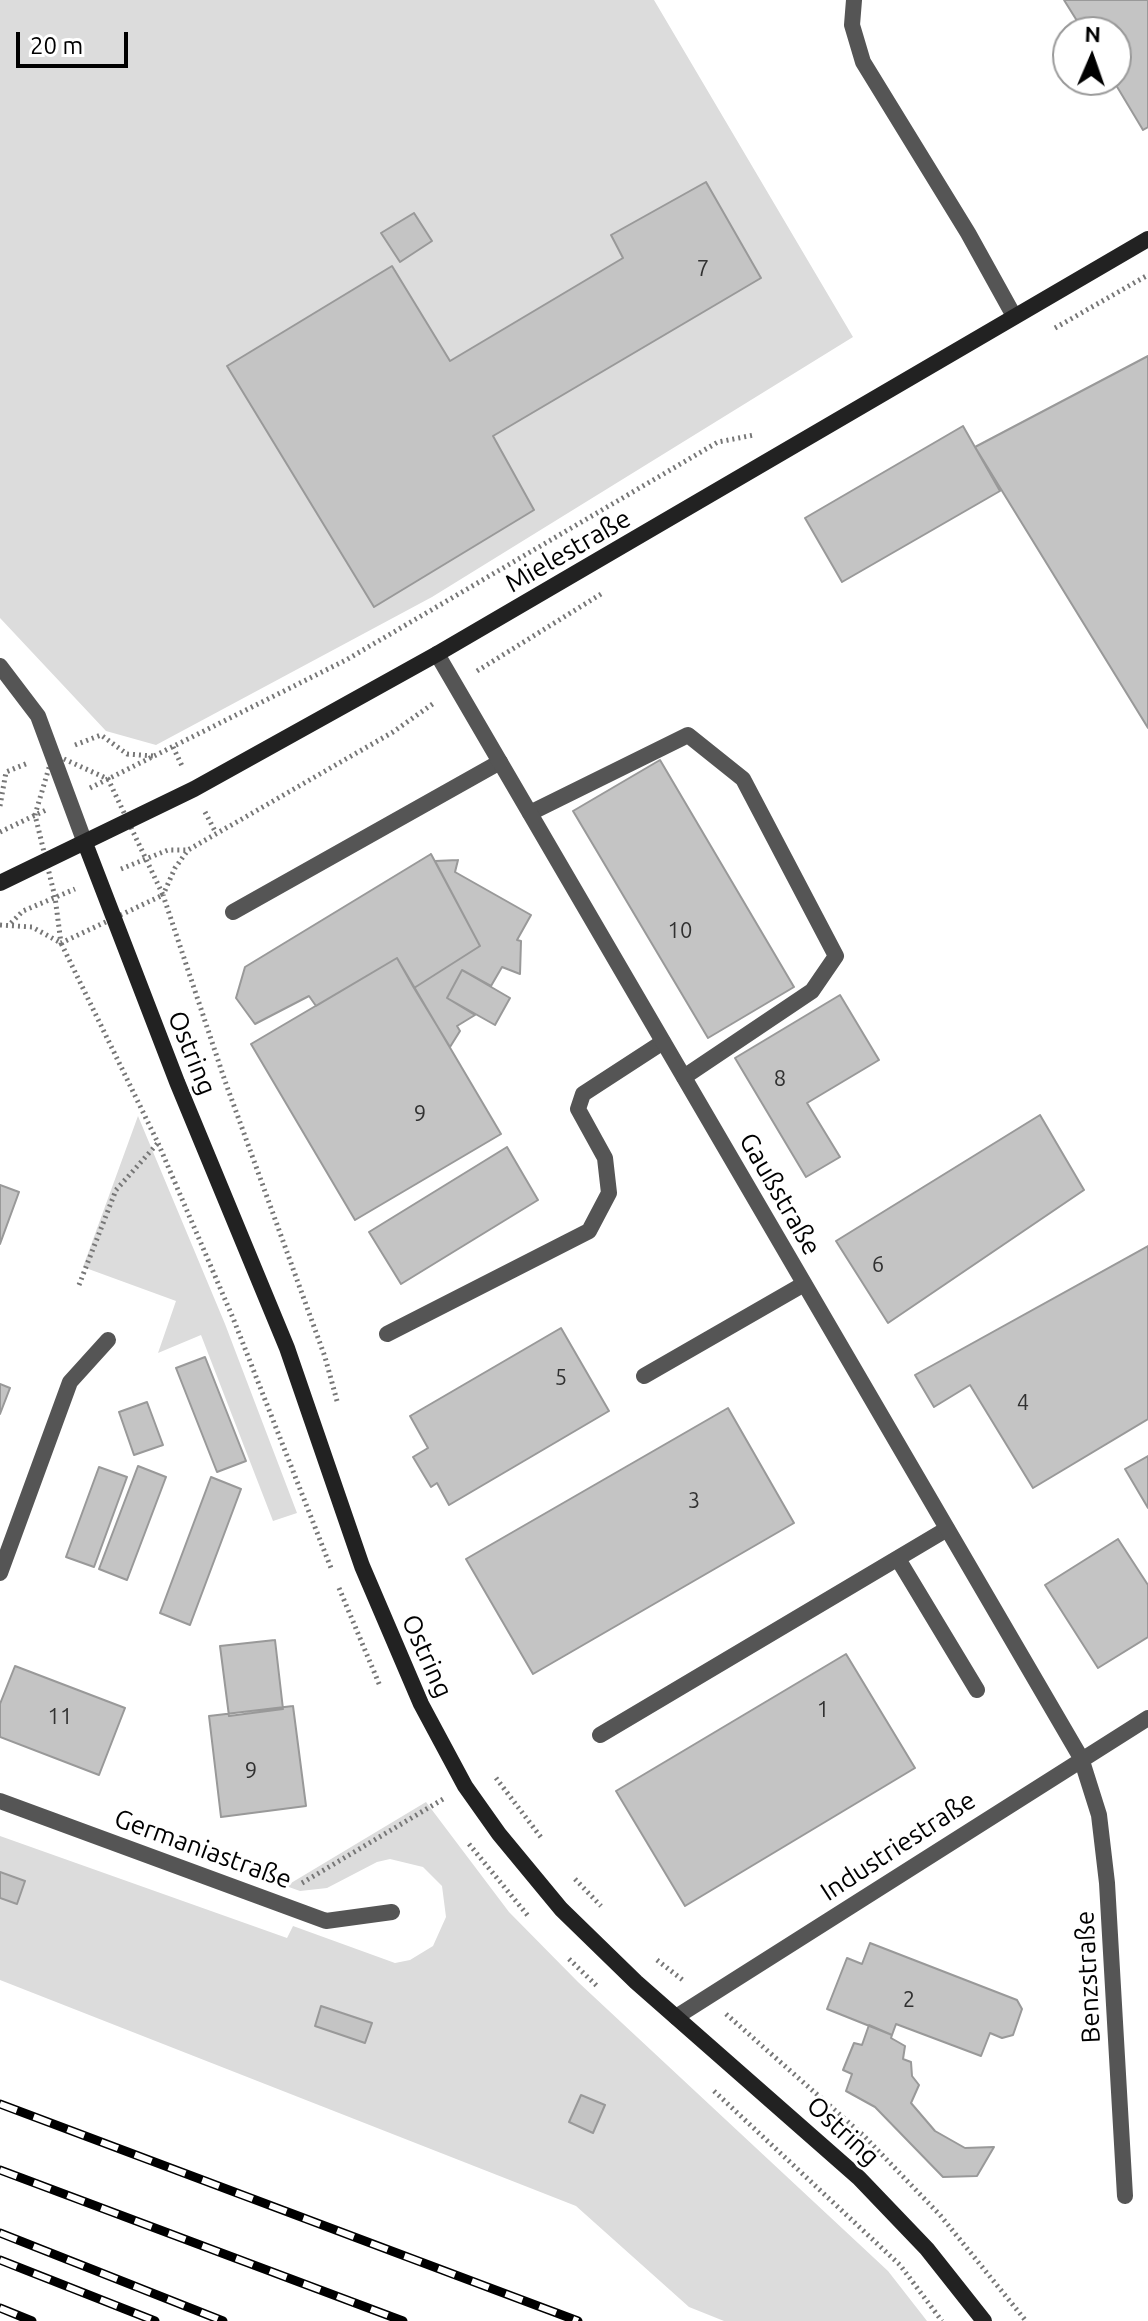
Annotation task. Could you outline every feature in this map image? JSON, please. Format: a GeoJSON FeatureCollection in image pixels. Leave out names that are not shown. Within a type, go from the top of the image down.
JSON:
{"type":"FeatureCollection","features":[{"type":"Feature","properties":{"kind":"street"},"geometry":{"type":"LineString","coordinates":[[854,0],[852,25],[863,62],[968,233],[1014,316]]}},
{"type":"Feature","properties":{"kind":"street","name":"Mielestraße"},"geometry":{"type":"LineString","coordinates":[[0,883],[194,789],[437,654],[1148,239]]}},
{"type":"Feature","properties":{"kind":"street","name":"Gaußstraße"},"geometry":{"type":"LineString","coordinates":[[437,654],[1081,1758]]}},
{"type":"Feature","properties":{"kind":"street"},"geometry":{"type":"LineString","coordinates":[[0,666],[38,716],[85,843]]}},
{"type":"Feature","properties":{"kind":"street"},"geometry":{"type":"LineString","coordinates":[[530,813],[688,735],[743,779],[836,956],[812,991],[684,1077]]}},
{"type":"Feature","properties":{"kind":"street"},"geometry":{"type":"LineString","coordinates":[[233,912],[500,762]]}},
{"type":"Feature","properties":{"kind":"street","name":"Ostring"},"geometry":{"type":"LineString","coordinates":[[85,843],[171,1067],[287,1348],[362,1566],[421,1704],[465,1786],[530,1874],[598,1946],[859,2178],[927,2249],[984,2321]]}},
{"type":"Feature","properties":{"kind":"street"},"geometry":{"type":"LineString","coordinates":[[387,1334],[589,1231],[609,1193],[605,1158],[578,1109],[583,1094],[663,1042]]}},
{"type":"Feature","properties":{"kind":"street"},"geometry":{"type":"LineString","coordinates":[[644,1376],[804,1284]]}},
{"type":"Feature","properties":{"kind":"street"},"geometry":{"type":"LineString","coordinates":[[0,1573],[70,1382],[108,1340]]}},
{"type":"Feature","properties":{"kind":"street"},"geometry":{"type":"LineString","coordinates":[[600,1735],[947,1529]]}},
{"type":"Feature","properties":{"kind":"street"},"geometry":{"type":"LineString","coordinates":[[898,1559],[977,1690]]}},
{"type":"Feature","properties":{"kind":"street","name":"Industriestraße"},"geometry":{"type":"LineString","coordinates":[[676,2017],[1148,1718]]}},
{"type":"Feature","properties":{"kind":"street","name":"Benzstraße"},"geometry":{"type":"LineString","coordinates":[[1081,1758],[1099,1815],[1107,1883],[1125,2196]]}},
{"type":"Feature","properties":{"kind":"street","name":"Germaniastraße"},"geometry":{"type":"LineString","coordinates":[[0,1801],[326,1921],[392,1912]]}},
{"type":"Feature","properties":{"kind":"path"},"geometry":{"type":"LineString","coordinates":[[1054,329],[1148,275]]}},
{"type":"Feature","properties":{"kind":"path"},"geometry":{"type":"LineString","coordinates":[[154,756],[346,660],[718,442],[757,434]]}},
{"type":"Feature","properties":{"kind":"path"},"geometry":{"type":"LineString","coordinates":[[340,1413],[325,1357],[225,1081],[163,895],[175,868],[188,850],[393,732],[516,644],[610,588]]}},
{"type":"Feature","properties":{"kind":"path"},"geometry":{"type":"LineString","coordinates":[[0,925],[11,923]]}},
{"type":"Feature","properties":{"kind":"path"},"geometry":{"type":"LineString","coordinates":[[79,1285],[116,1190],[158,1143]]}},
{"type":"Feature","properties":{"kind":"path"},"geometry":{"type":"LineString","coordinates":[[491,1770],[544,1841]]}},
{"type":"Feature","properties":{"kind":"path"},"geometry":{"type":"LineString","coordinates":[[273,1899],[439,1801]]}},
{"type":"Feature","properties":{"kind":"path"},"geometry":{"type":"LineString","coordinates":[[573,1876],[604,1909]]}},
{"type":"Feature","properties":{"kind":"path"},"geometry":{"type":"LineString","coordinates":[[647,1953],[706,1997],[864,2136],[940,2215],[1026,2321]]}},
{"type":"Feature","properties":{"kind":"shaded area"},"geometry":{"type":"Polygon","coordinates":[[[0,0],[654,0],[853,337],[432,597],[156,745],[106,731],[0,618],[0,0]]]}},
{"type":"Feature","properties":{"kind":"shaded area"},"geometry":{"type":"Polygon","coordinates":[[[138,1116],[225,1324],[297,1513],[273,1521],[201,1335],[158,1353],[176,1301],[83,1267],[138,1116]]]}},
{"type":"Feature","properties":{"kind":"shaded area"},"geometry":{"type":"Polygon","coordinates":[[[426,1802],[509,1912],[578,1982],[888,2271],[927,2321],[724,2321],[689,2307],[576,2206],[0,1980],[0,1836],[287,1938],[293,1926],[395,1963],[410,1960],[433,1946],[446,1917],[442,1886],[423,1867],[390,1859],[377,1862],[327,1888],[300,1891],[286,1886],[426,1802]]]}},
{"type":"Feature","properties":{"kind":"building"},"geometry":{"type":"Polygon","coordinates":[[[1064,0],[1148,0],[1148,127],[1143,130],[1123,96],[1132,96],[1132,16],[1074,16],[1064,0]]]}},
{"type":"Feature","properties":{"kind":"building"},"geometry":{"type":"Polygon","coordinates":[[[706,182],[761,278],[493,436],[534,510],[374,607],[227,366],[392,266],[450,361],[623,258],[611,235],[706,182]]]}},
{"type":"Feature","properties":{"kind":"building"},"geometry":{"type":"Polygon","coordinates":[[[414,213],[432,241],[400,262],[381,233],[414,213]]]}},
{"type":"Feature","properties":{"kind":"building"},"geometry":{"type":"Polygon","coordinates":[[[1148,356],[1148,728],[975,447],[1148,356]]]}},
{"type":"Feature","properties":{"kind":"building"},"geometry":{"type":"Polygon","coordinates":[[[963,426],[1000,491],[842,582],[805,518],[963,426]]]}},
{"type":"Feature","properties":{"kind":"building"},"geometry":{"type":"Polygon","coordinates":[[[660,760],[794,987],[708,1038],[573,811],[660,760]]]}},
{"type":"Feature","properties":{"kind":"building"},"geometry":{"type":"Polygon","coordinates":[[[431,854],[480,946],[414,988],[397,958],[316,1006],[309,996],[255,1024],[236,998],[245,967],[431,854]]]}},
{"type":"Feature","properties":{"kind":"building"},"geometry":{"type":"Polygon","coordinates":[[[458,860],[455,872],[531,915],[517,940],[521,941],[520,974],[502,967],[491,986],[462,970],[447,998],[475,1015],[457,1026],[460,1031],[450,1047],[414,988],[480,946],[435,861],[458,860]]]}},
{"type":"Feature","properties":{"kind":"building"},"geometry":{"type":"Polygon","coordinates":[[[397,958],[501,1134],[355,1220],[251,1044],[397,958]]]}},
{"type":"Feature","properties":{"kind":"building"},"geometry":{"type":"Polygon","coordinates":[[[462,970],[510,998],[495,1025],[447,998],[462,970]]]}},
{"type":"Feature","properties":{"kind":"building"},"geometry":{"type":"Polygon","coordinates":[[[840,995],[879,1060],[807,1103],[840,1157],[806,1177],[735,1058],[840,995]]]}},
{"type":"Feature","properties":{"kind":"building"},"geometry":{"type":"Polygon","coordinates":[[[1040,1115],[1084,1190],[888,1323],[836,1241],[1040,1115]]]}},
{"type":"Feature","properties":{"kind":"building"},"geometry":{"type":"Polygon","coordinates":[[[507,1147],[538,1200],[401,1284],[369,1232],[507,1147]]]}},
{"type":"Feature","properties":{"kind":"building"},"geometry":{"type":"Polygon","coordinates":[[[0,1185],[19,1192],[0,1244],[0,1185]]]}},
{"type":"Feature","properties":{"kind":"building"},"geometry":{"type":"Polygon","coordinates":[[[1148,1246],[1148,1419],[1033,1488],[970,1385],[934,1407],[915,1375],[1148,1246]]]}},
{"type":"Feature","properties":{"kind":"building"},"geometry":{"type":"Polygon","coordinates":[[[561,1328],[609,1411],[449,1505],[437,1483],[431,1487],[413,1457],[428,1448],[410,1416],[561,1328]]]}},
{"type":"Feature","properties":{"kind":"building"},"geometry":{"type":"Polygon","coordinates":[[[205,1357],[246,1461],[217,1472],[176,1368],[205,1357]]]}},
{"type":"Feature","properties":{"kind":"building"},"geometry":{"type":"Polygon","coordinates":[[[0,1384],[10,1388],[0,1414],[0,1384]]]}},
{"type":"Feature","properties":{"kind":"building"},"geometry":{"type":"Polygon","coordinates":[[[147,1402],[163,1445],[134,1455],[119,1412],[147,1402]]]}},
{"type":"Feature","properties":{"kind":"building"},"geometry":{"type":"Polygon","coordinates":[[[728,1408],[794,1523],[533,1674],[466,1559],[728,1408]]]}},
{"type":"Feature","properties":{"kind":"building"},"geometry":{"type":"Polygon","coordinates":[[[1148,1456],[1148,1508],[1125,1469],[1148,1456]]]}},
{"type":"Feature","properties":{"kind":"building"},"geometry":{"type":"Polygon","coordinates":[[[138,1466],[166,1477],[127,1580],[99,1569],[138,1466]]]}},
{"type":"Feature","properties":{"kind":"building"},"geometry":{"type":"Polygon","coordinates":[[[99,1467],[127,1477],[94,1567],[66,1557],[99,1467]]]}},
{"type":"Feature","properties":{"kind":"building"},"geometry":{"type":"Polygon","coordinates":[[[211,1477],[241,1489],[190,1625],[160,1613],[211,1477]]]}},
{"type":"Feature","properties":{"kind":"building"},"geometry":{"type":"Polygon","coordinates":[[[1118,1539],[1148,1585],[1148,1637],[1098,1668],[1045,1585],[1118,1539]]]}},
{"type":"Feature","properties":{"kind":"building"},"geometry":{"type":"Polygon","coordinates":[[[275,1640],[283,1709],[229,1716],[220,1646],[275,1640]]]}},
{"type":"Feature","properties":{"kind":"building"},"geometry":{"type":"Polygon","coordinates":[[[846,1654],[915,1768],[685,1906],[616,1791],[846,1654]]]}},
{"type":"Feature","properties":{"kind":"building"},"geometry":{"type":"Polygon","coordinates":[[[15,1666],[125,1708],[99,1775],[0,1737],[0,1704],[15,1666]]]}},
{"type":"Feature","properties":{"kind":"building"},"geometry":{"type":"Polygon","coordinates":[[[293,1706],[306,1806],[221,1817],[209,1716],[293,1706]]]}},
{"type":"Feature","properties":{"kind":"building"},"geometry":{"type":"Polygon","coordinates":[[[0,1872],[25,1881],[17,1904],[0,1898],[0,1872]]]}},
{"type":"Feature","properties":{"kind":"building"},"geometry":{"type":"Polygon","coordinates":[[[870,1943],[1017,2000],[1022,2009],[1013,2035],[1002,2038],[990,2033],[981,2056],[896,2024],[892,2035],[827,2009],[847,1958],[862,1964],[870,1943]]]}},
{"type":"Feature","properties":{"kind":"building"},"geometry":{"type":"Polygon","coordinates":[[[321,2006],[372,2023],[365,2043],[315,2026],[321,2006]]]}},
{"type":"Feature","properties":{"kind":"building"},"geometry":{"type":"Polygon","coordinates":[[[869,2025],[892,2035],[891,2038],[905,2046],[903,2059],[911,2062],[912,2076],[919,2085],[911,2103],[935,2131],[965,2148],[994,2147],[977,2176],[943,2177],[875,2107],[846,2091],[852,2074],[843,2070],[854,2043],[862,2045],[869,2025]]]}},
{"type":"Feature","properties":{"kind":"building"},"geometry":{"type":"Polygon","coordinates":[[[581,2095],[605,2105],[593,2133],[569,2122],[581,2095]]]}},
{"type":"Feature","properties":{"kind":"railway"},"geometry":{"type":"LineString","coordinates":[[0,2104],[578,2321]]}},
{"type":"Feature","properties":{"kind":"railway"},"geometry":{"type":"LineString","coordinates":[[0,2170],[403,2321]]}},
{"type":"Feature","properties":{"kind":"railway"},"geometry":{"type":"LineString","coordinates":[[0,2233],[223,2321]]}},
{"type":"Feature","properties":{"kind":"railway"},"geometry":{"type":"LineString","coordinates":[[0,2260],[155,2321]]}},
{"type":"Feature","properties":{"kind":"railway"},"geometry":{"type":"LineString","coordinates":[[0,2308],[32,2321]]}}]}
